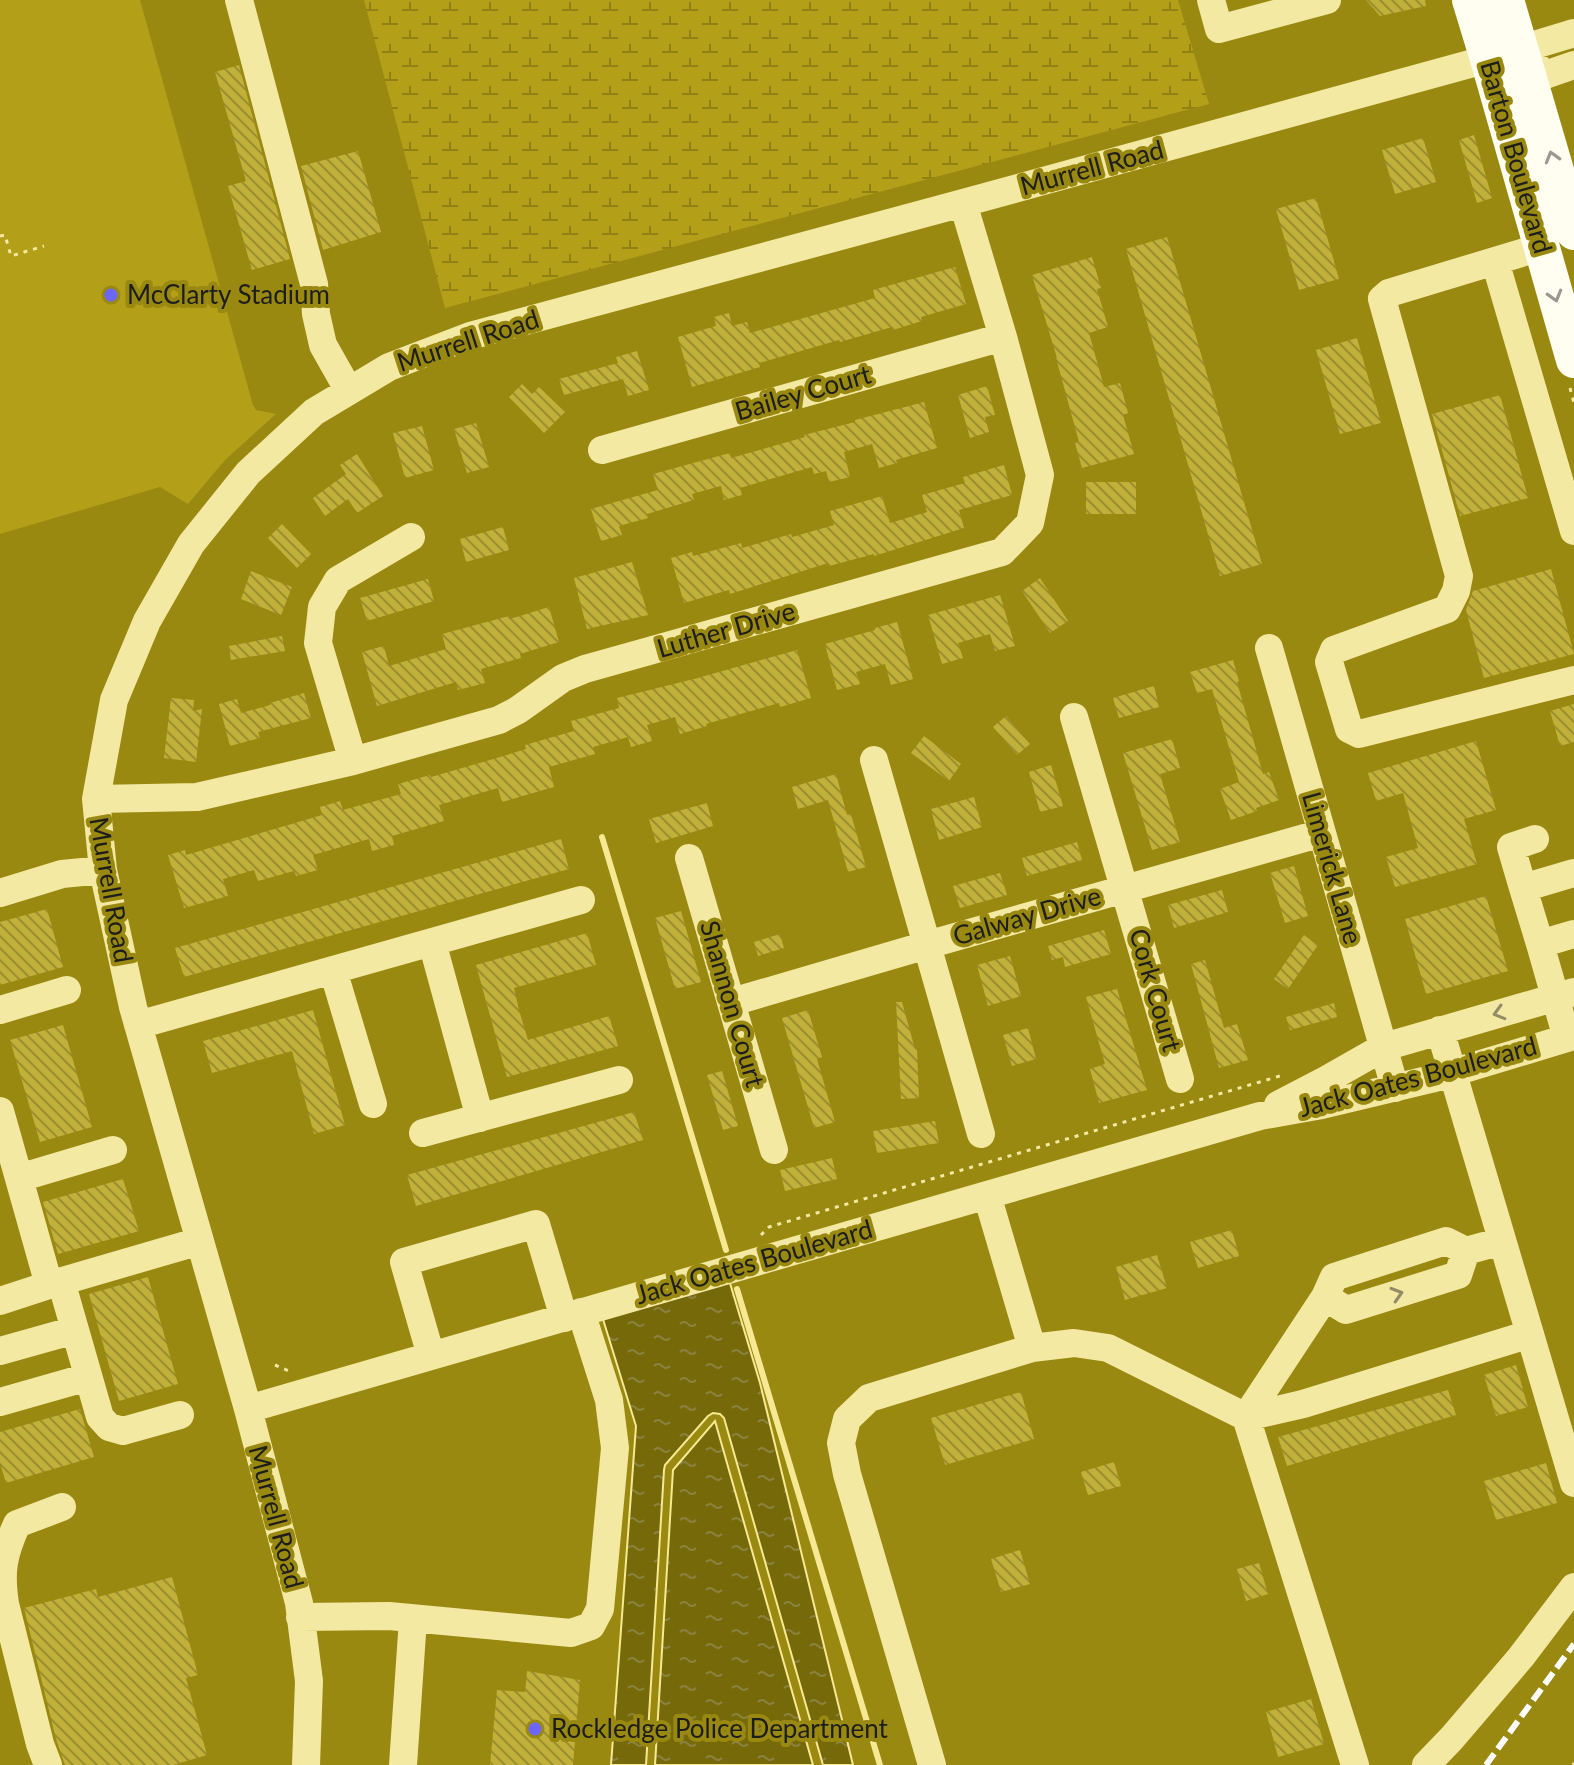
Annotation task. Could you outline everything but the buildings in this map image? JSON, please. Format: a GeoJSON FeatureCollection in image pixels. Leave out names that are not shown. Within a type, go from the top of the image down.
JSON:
{"type":"FeatureCollection","features":[{"type":"Feature","properties":{"kind":"main road","name":"Barton Boulevard"},"geometry":{"type":"LineString","coordinates":[[1470,0],[1504,54],[1574,232]]}},
{"type":"Feature","properties":{"kind":"main road","name":"Barton Boulevard"},"geometry":{"type":"LineString","coordinates":[[1506,0],[1504,54],[1541,247],[1574,360]]}},
{"type":"Feature","properties":{"kind":"street"},"geometry":{"type":"LineString","coordinates":[[239,0],[314,284],[316,314],[323,345],[349,391]]}},
{"type":"Feature","properties":{"kind":"street"},"geometry":{"type":"LineString","coordinates":[[1211,0],[1219,29],[1327,0]]}},
{"type":"Feature","properties":{"kind":"street","name":"Murrell Road"},"geometry":{"type":"LineString","coordinates":[[306,1765],[309,1681],[300,1617],[248,1409],[138,1025],[103,870],[96,799],[114,700],[147,621],[191,544],[248,473],[314,412],[389,367],[470,336],[1574,33]]}},
{"type":"Feature","properties":{"kind":"street"},"geometry":{"type":"LineString","coordinates":[[1504,54],[1545,75],[1574,65]]}},
{"type":"Feature","properties":{"kind":"street","name":"Luther Drive"},"geometry":{"type":"LineString","coordinates":[[96,799],[197,797],[353,761],[499,720],[563,678],[585,669],[1002,552],[1030,523],[1040,475],[963,203]]}},
{"type":"Feature","properties":{"kind":"street"},"geometry":{"type":"LineString","coordinates":[[1541,247],[1389,293],[1382,299],[1459,576],[1447,609],[1334,650],[1329,662],[1349,729],[1359,734],[1574,680]]}},
{"type":"Feature","properties":{"kind":"street"},"geometry":{"type":"LineString","coordinates":[[1495,261],[1570,499],[1574,531]]}},
{"type":"Feature","properties":{"kind":"street","name":"Bailey Court"},"geometry":{"type":"LineString","coordinates":[[602,450],[1003,337]]}},
{"type":"Feature","properties":{"kind":"street"},"geometry":{"type":"LineString","coordinates":[[353,761],[318,643],[322,607],[338,580],[411,537]]}},
{"type":"Feature","properties":{"kind":"street","name":"Limerick Lane"},"geometry":{"type":"LineString","coordinates":[[1269,648],[1395,1088]]}},
{"type":"Feature","properties":{"kind":"street","name":"Cork Court"},"geometry":{"type":"LineString","coordinates":[[1074,717],[1180,1079]]}},
{"type":"Feature","properties":{"kind":"street"},"geometry":{"type":"LineString","coordinates":[[874,760],[981,1134]]}},
{"type":"Feature","properties":{"kind":"street","name":"Galway Drive"},"geometry":{"type":"LineString","coordinates":[[732,1002],[1322,833]]}},
{"type":"Feature","properties":{"kind":"street"},"geometry":{"type":"LineString","coordinates":[[1535,839],[1511,847],[1540,944],[1565,994],[1570,1037]]}},
{"type":"Feature","properties":{"kind":"street","name":"Shannon Court"},"geometry":{"type":"LineString","coordinates":[[689,858],[774,1150]]}},
{"type":"Feature","properties":{"kind":"street"},"geometry":{"type":"LineString","coordinates":[[0,893],[62,874],[103,870]]}},
{"type":"Feature","properties":{"kind":"street"},"geometry":{"type":"LineString","coordinates":[[1523,888],[1574,873]]}},
{"type":"Feature","properties":{"kind":"street"},"geometry":{"type":"LineString","coordinates":[[138,1025],[581,900]]}},
{"type":"Feature","properties":{"kind":"street"},"geometry":{"type":"LineString","coordinates":[[1540,944],[1574,934]]}},
{"type":"Feature","properties":{"kind":"street"},"geometry":{"type":"LineString","coordinates":[[432,942],[480,1118]]}},
{"type":"Feature","properties":{"kind":"street"},"geometry":{"type":"LineString","coordinates":[[333,970],[373,1104]]}},
{"type":"Feature","properties":{"kind":"street"},"geometry":{"type":"LineString","coordinates":[[0,1010],[67,990]]}},
{"type":"Feature","properties":{"kind":"street","name":"Jack Oates Boulevard"},"geometry":{"type":"LineString","coordinates":[[1260,1116],[1384,1047],[1565,994]]}},
{"type":"Feature","properties":{"kind":"street"},"geometry":{"type":"LineString","coordinates":[[1440,1030],[1574,1483]]}},
{"type":"Feature","properties":{"kind":"street","name":"Jack Oates Boulevard"},"geometry":{"type":"LineString","coordinates":[[248,1409],[1260,1116],[1395,1088],[1570,1037]]}},
{"type":"Feature","properties":{"kind":"street"},"geometry":{"type":"LineString","coordinates":[[423,1133],[619,1080]]}},
{"type":"Feature","properties":{"kind":"street"},"geometry":{"type":"LineString","coordinates":[[0,1111],[19,1178],[55,1283],[75,1330],[100,1417],[109,1427],[123,1431],[180,1415]]}},
{"type":"Feature","properties":{"kind":"street"},"geometry":{"type":"LineString","coordinates":[[19,1178],[113,1150]]}},
{"type":"Feature","properties":{"kind":"street"},"geometry":{"type":"LineString","coordinates":[[987,1195],[1032,1348]]}},
{"type":"Feature","properties":{"kind":"street"},"geometry":{"type":"LineString","coordinates":[[300,1617],[389,1616],[571,1633],[591,1626],[600,1609],[615,1448],[609,1400],[536,1224],[404,1262],[431,1356]]}},
{"type":"Feature","properties":{"kind":"street"},"geometry":{"type":"LineString","coordinates":[[0,1301],[200,1241]]}},
{"type":"Feature","properties":{"kind":"street"},"geometry":{"type":"LineString","coordinates":[[1246,1417],[1325,1297],[1346,1310],[1458,1275],[1466,1251],[1502,1241]]}},
{"type":"Feature","properties":{"kind":"street"},"geometry":{"type":"LineString","coordinates":[[0,1351],[75,1330]]}},
{"type":"Feature","properties":{"kind":"street"},"geometry":{"type":"LineString","coordinates":[[932,1765],[847,1474],[841,1443],[847,1419],[869,1398],[1032,1348],[1074,1343],[1108,1348],[1246,1417],[1303,1404],[1530,1334]]}},
{"type":"Feature","properties":{"kind":"street"},"geometry":{"type":"LineString","coordinates":[[0,1402],[88,1377]]}},
{"type":"Feature","properties":{"kind":"street"},"geometry":{"type":"LineString","coordinates":[[1246,1417],[1355,1765]]}},
{"type":"Feature","properties":{"kind":"street"},"geometry":{"type":"LineString","coordinates":[[48,1765],[2,1583],[6,1548],[17,1524],[62,1507]]}},
{"type":"Feature","properties":{"kind":"street"},"geometry":{"type":"LineString","coordinates":[[1426,1765],[1511,1669],[1574,1587]]}},
{"type":"Feature","properties":{"kind":"street"},"geometry":{"type":"LineString","coordinates":[[403,1765],[413,1619]]}},
{"type":"Feature","properties":{"kind":"path"},"geometry":{"type":"LineString","coordinates":[[0,236],[5,235],[11,256],[44,246]]}},
{"type":"Feature","properties":{"kind":"path"},"geometry":{"type":"LineString","coordinates":[[755,1241],[769,1227],[1292,1072]]}},
{"type":"Feature","properties":{"kind":"path"},"geometry":{"type":"LineString","coordinates":[[275,1365],[300,1376]]}},
{"type":"Feature","properties":{"kind":"green space","name":"McClarty Stadium"},"geometry":{"type":"Polygon","coordinates":[[[0,0],[140,0],[253,405],[256,410],[276,414],[225,460],[188,504],[160,487],[0,534],[0,0]]]}},
{"type":"Feature","properties":{"kind":"green space"},"geometry":{"type":"Polygon","coordinates":[[[364,0],[1178,0],[1209,104],[445,308],[364,0]]]}},
{"type":"Feature","properties":{"kind":"water"},"geometry":{"type":"Polygon","coordinates":[[[729,1280],[760,1383],[853,1765],[823,1765],[724,1418],[713,1413],[665,1465],[664,1470],[646,1765],[611,1765],[636,1426],[602,1316],[729,1280]]]}},
{"type":"Feature","properties":{"kind":"water"},"geometry":{"type":"Polygon","coordinates":[[[715,1421],[813,1765],[655,1765],[673,1470],[715,1421]]]}},
{"type":"Feature","properties":{"kind":"waterway"},"geometry":{"type":"LineString","coordinates":[[602,837],[726,1250]]}},
{"type":"Feature","properties":{"kind":"waterway"},"geometry":{"type":"LineString","coordinates":[[737,1289],[880,1765]]}},
{"type":"Feature","properties":{"kind":"railway"},"geometry":{"type":"LineString","coordinates":[[1486,1765],[1574,1644]]}},
{"type":"Feature","properties":{"kind":"place","name":"McClarty Stadium"},"geometry":{"type":"Point","coordinates":[111,295]}},
{"type":"Feature","properties":{"kind":"place","name":"Rockledge Police Department"},"geometry":{"type":"Point","coordinates":[535,1729]}}]}
